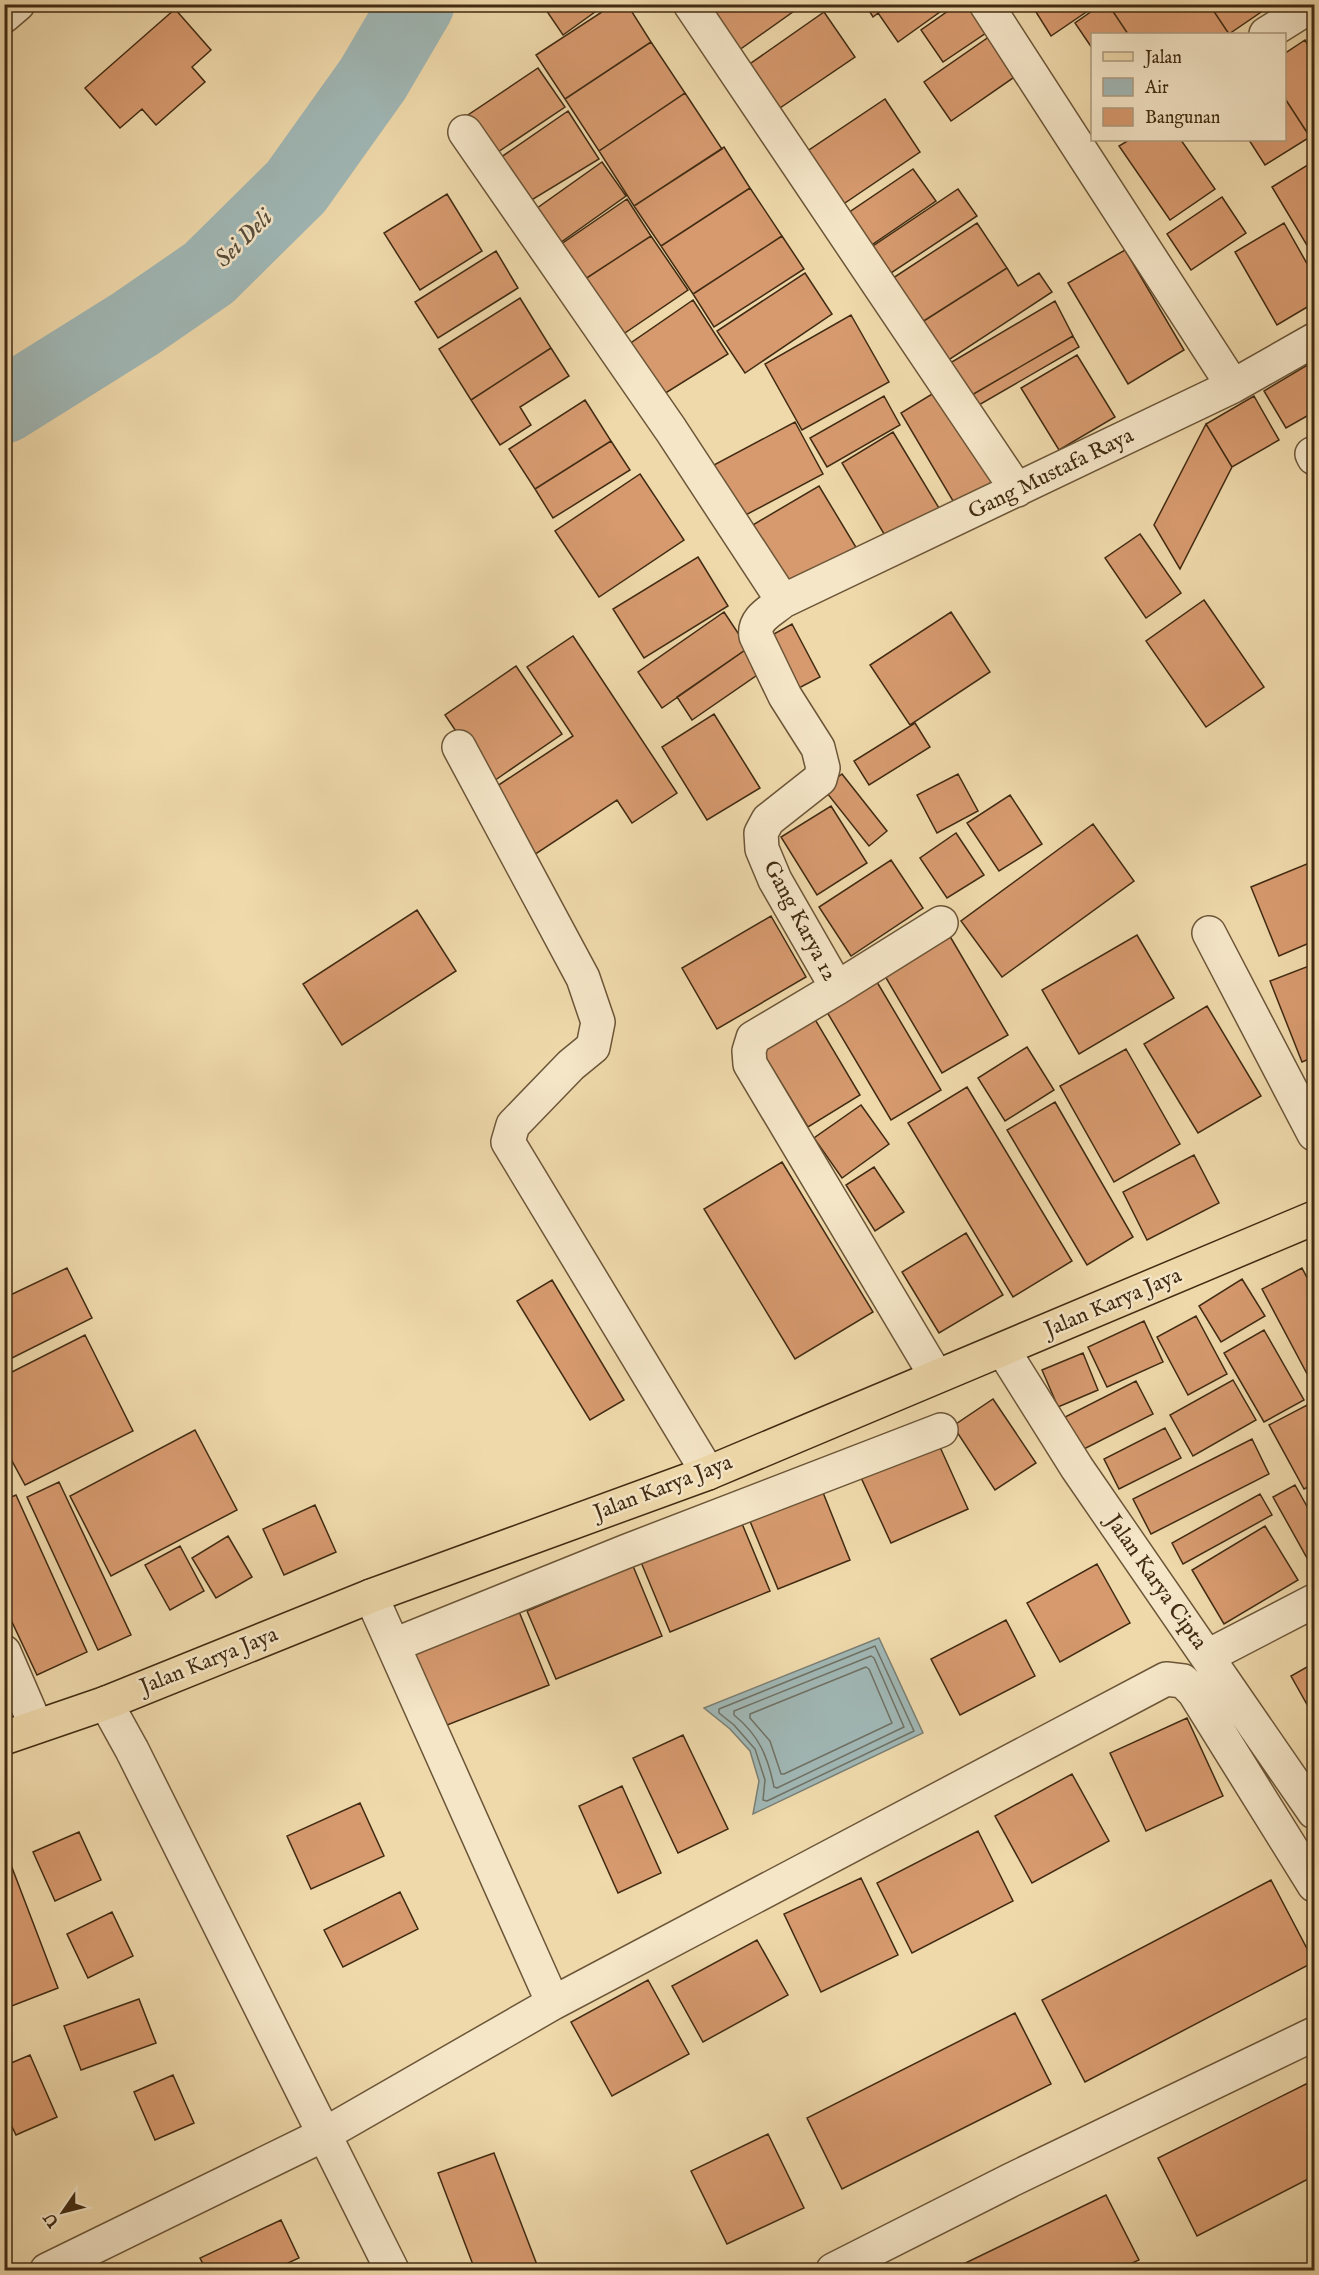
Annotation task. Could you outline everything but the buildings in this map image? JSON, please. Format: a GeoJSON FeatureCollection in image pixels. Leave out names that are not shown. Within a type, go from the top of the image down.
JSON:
{"type":"FeatureCollection","features":[{"type":"Feature","properties":{"kind":"main road","name":"Jalan Karya Jaya"},"geometry":{"type":"LineString","coordinates":[[4,1738],[106,1704],[370,1596],[708,1473],[1314,1218]]}},
{"type":"Feature","properties":{"kind":"street"},"geometry":{"type":"LineString","coordinates":[[4,16],[18,4]]}},
{"type":"Feature","properties":{"kind":"street"},"geometry":{"type":"LineString","coordinates":[[690,4],[1017,490]]}},
{"type":"Feature","properties":{"kind":"street"},"geometry":{"type":"LineString","coordinates":[[987,4],[1088,145],[1233,386]]}},
{"type":"Feature","properties":{"kind":"street"},"geometry":{"type":"LineString","coordinates":[[1268,33],[1314,4]]}},
{"type":"Feature","properties":{"kind":"street"},"geometry":{"type":"LineString","coordinates":[[465,132],[671,430],[783,601]]}},
{"type":"Feature","properties":{"kind":"street","name":"Gang Mustafa Raya"},"geometry":{"type":"LineString","coordinates":[[754,629],[757,622],[783,601],[1233,386],[1314,340]]}},
{"type":"Feature","properties":{"kind":"street","name":"Gang Karya 12"},"geometry":{"type":"LineString","coordinates":[[754,629],[785,696],[818,748],[823,768],[820,779],[768,820],[761,833],[762,849],[775,880],[837,987],[753,1038],[749,1051],[750,1064],[936,1376]]}},
{"type":"Feature","properties":{"kind":"street"},"geometry":{"type":"LineString","coordinates":[[459,747],[583,978],[598,1022],[592,1047],[571,1065],[513,1125],[508,1142],[708,1473]]}},
{"type":"Feature","properties":{"kind":"street"},"geometry":{"type":"LineString","coordinates":[[837,987],[941,923]]}},
{"type":"Feature","properties":{"kind":"street"},"geometry":{"type":"LineString","coordinates":[[1209,933],[1314,1134]]}},
{"type":"Feature","properties":{"kind":"street","name":"Jalan Karya Cipta"},"geometry":{"type":"LineString","coordinates":[[1002,1350],[1077,1468],[1314,1812]]}},
{"type":"Feature","properties":{"kind":"street"},"geometry":{"type":"LineString","coordinates":[[394,1645],[941,1430]]}},
{"type":"Feature","properties":{"kind":"street"},"geometry":{"type":"LineString","coordinates":[[370,1596],[394,1645],[552,2003]]}},
{"type":"Feature","properties":{"kind":"street"},"geometry":{"type":"LineString","coordinates":[[1208,1656],[1314,1601]]}},
{"type":"Feature","properties":{"kind":"street"},"geometry":{"type":"LineString","coordinates":[[4,1652],[36,1726]]}},
{"type":"Feature","properties":{"kind":"street"},"geometry":{"type":"LineString","coordinates":[[46,2271],[325,2134],[552,2003],[1166,1679],[1183,1681],[1194,1692],[1314,1885]]}},
{"type":"Feature","properties":{"kind":"street"},"geometry":{"type":"LineString","coordinates":[[106,1704],[132,1750],[392,2271]]}},
{"type":"Feature","properties":{"kind":"street"},"geometry":{"type":"LineString","coordinates":[[833,2271],[1011,2180],[1314,2034]]}},
{"type":"Feature","properties":{"kind":"water"},"geometry":{"type":"Polygon","coordinates":[[[879,1638],[923,1733],[753,1814],[759,1781],[750,1751],[730,1729],[704,1708],[879,1638]]]}},
{"type":"Feature","properties":{"kind":"waterway","name":"Sei Deli"},"geometry":{"type":"LineString","coordinates":[[4,406],[135,324],[209,273],[296,187],[373,79],[417,4]]}}]}
